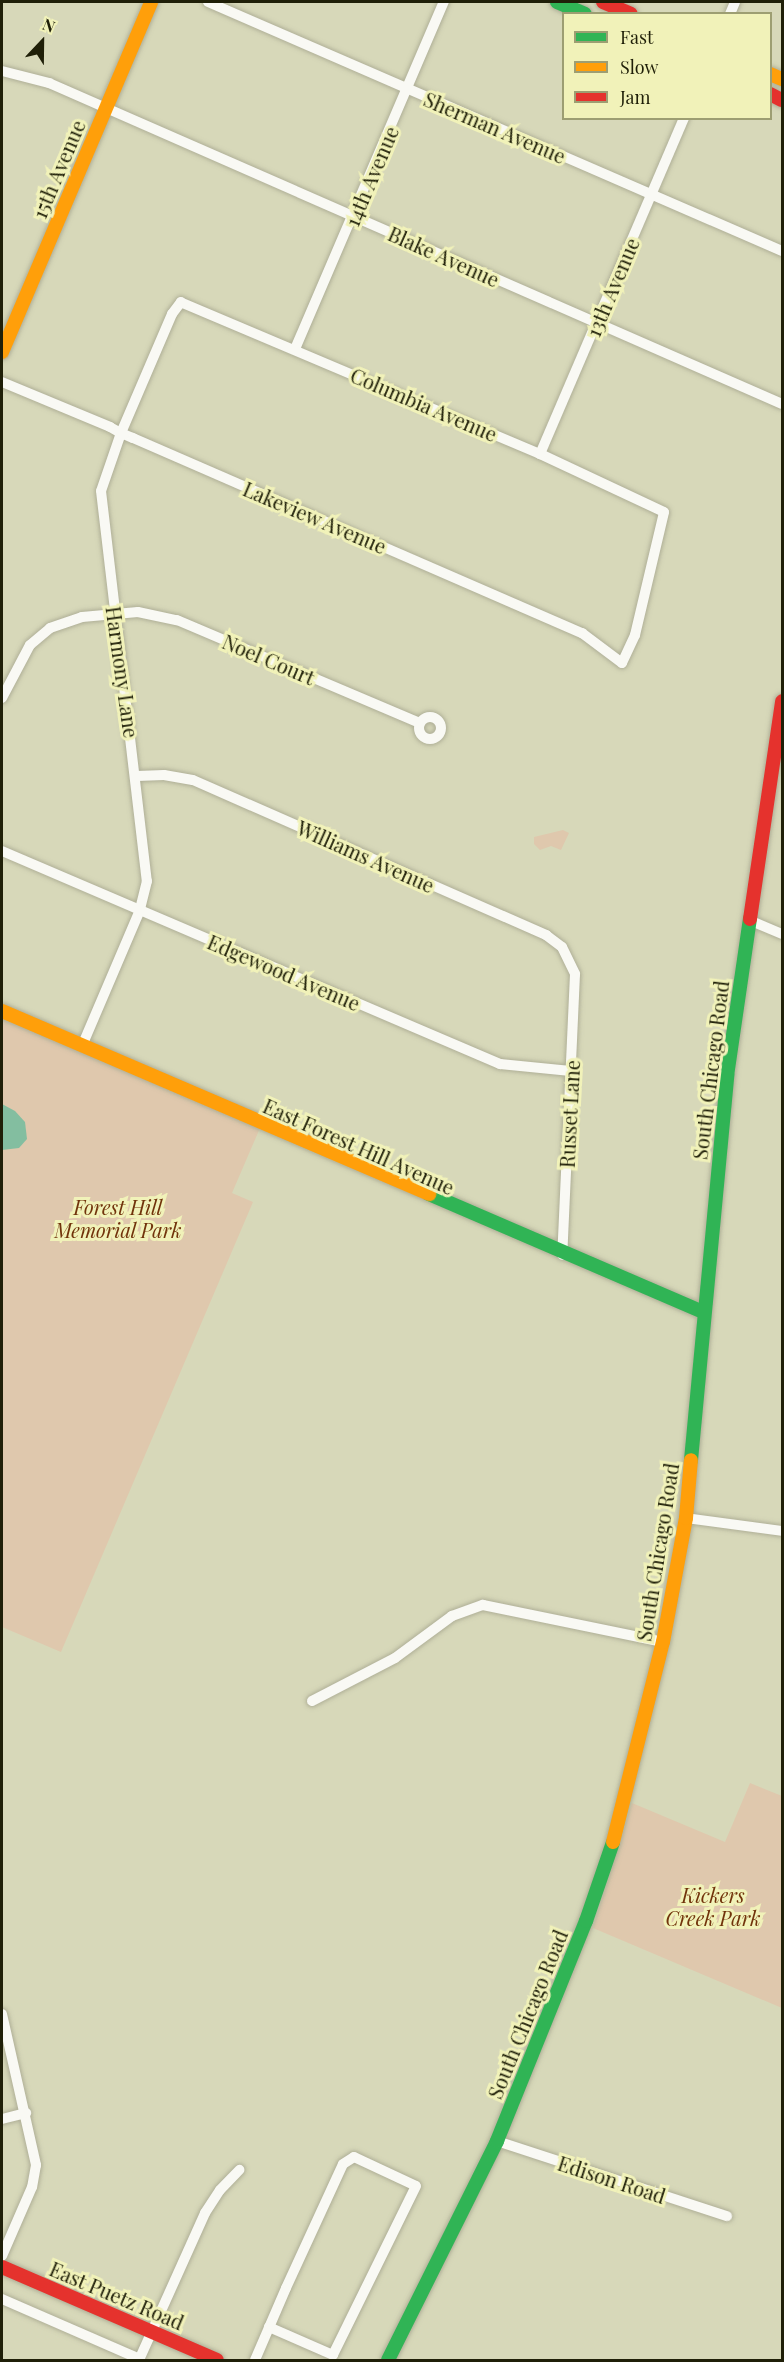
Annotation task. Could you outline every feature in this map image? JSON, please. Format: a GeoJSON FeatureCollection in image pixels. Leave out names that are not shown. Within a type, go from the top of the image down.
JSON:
{"type":"FeatureCollection","features":[{"type":"Feature","properties":{"kind":"main road","name":"15th Avenue"},"geometry":{"type":"LineString","coordinates":[[2,352],[151,2]]}},
{"type":"Feature","properties":{"kind":"main road"},"geometry":{"type":"LineString","coordinates":[[557,2],[580,12]]}},
{"type":"Feature","properties":{"kind":"main road"},"geometry":{"type":"LineString","coordinates":[[603,2],[626,12]]}},
{"type":"Feature","properties":{"kind":"main road","name":"South Chicago Road"},"geometry":{"type":"LineString","coordinates":[[388,2361],[497,2141],[586,1921],[614,1838],[663,1642],[686,1518],[703,1312],[727,1076],[783,701]]}},
{"type":"Feature","properties":{"kind":"main road","name":"East Forest Hill Avenue"},"geometry":{"type":"LineString","coordinates":[[2,1011],[562,1255],[703,1312]]}},
{"type":"Feature","properties":{"kind":"main road","name":"East Puetz Road"},"geometry":{"type":"LineString","coordinates":[[2,2267],[217,2361]]}},
{"type":"Feature","properties":{"kind":"street","name":"Sherman Avenue"},"geometry":{"type":"LineString","coordinates":[[208,2],[783,250]]}},
{"type":"Feature","properties":{"kind":"street","name":"14th Avenue"},"geometry":{"type":"LineString","coordinates":[[295,349],[444,2]]}},
{"type":"Feature","properties":{"kind":"street","name":"Blake Avenue"},"geometry":{"type":"LineString","coordinates":[[2,71],[49,83],[783,404]]}},
{"type":"Feature","properties":{"kind":"street","name":"13th Avenue"},"geometry":{"type":"LineString","coordinates":[[540,454],[683,120]]}},
{"type":"Feature","properties":{"kind":"street","name":"Columbia Avenue"},"geometry":{"type":"LineString","coordinates":[[181,302],[540,454],[664,512]]}},
{"type":"Feature","properties":{"kind":"street","name":"Harmony Lane"},"geometry":{"type":"LineString","coordinates":[[82,1046],[140,910],[147,881],[137,776],[115,614],[102,491],[121,433],[172,314],[181,302]]}},
{"type":"Feature","properties":{"kind":"street","name":"Lakeview Avenue"},"geometry":{"type":"LineString","coordinates":[[2,382],[582,633],[622,663],[635,635],[664,512]]}},
{"type":"Feature","properties":{"kind":"street","name":"Noel Court"},"geometry":{"type":"LineString","coordinates":[[2,698],[30,645],[50,628],[82,617],[138,612],[177,620],[420,723]]}},
{"type":"Feature","properties":{"kind":"street","name":"Williams Avenue"},"geometry":{"type":"LineString","coordinates":[[137,776],[164,775],[193,780],[546,935],[562,947],[575,974]]}},
{"type":"Feature","properties":{"kind":"street","name":"Edgewood Avenue"},"geometry":{"type":"LineString","coordinates":[[2,851],[500,1064],[571,1071]]}},
{"type":"Feature","properties":{"kind":"street"},"geometry":{"type":"LineString","coordinates":[[749,920],[783,934]]}},
{"type":"Feature","properties":{"kind":"street","name":"Russet Lane"},"geometry":{"type":"LineString","coordinates":[[562,1255],[575,974]]}},
{"type":"Feature","properties":{"kind":"street"},"geometry":{"type":"LineString","coordinates":[[686,1518],[783,1531]]}},
{"type":"Feature","properties":{"kind":"street"},"geometry":{"type":"LineString","coordinates":[[312,1701],[395,1658],[452,1616],[483,1605],[663,1642]]}},
{"type":"Feature","properties":{"kind":"street"},"geometry":{"type":"LineString","coordinates":[[2,2014],[35,2154],[35,2177],[2,2256]]}},
{"type":"Feature","properties":{"kind":"street"},"geometry":{"type":"LineString","coordinates":[[2,2119],[26,2113]]}},
{"type":"Feature","properties":{"kind":"street","name":"Edison Road"},"geometry":{"type":"LineString","coordinates":[[497,2141],[727,2216]]}},
{"type":"Feature","properties":{"kind":"street"},"geometry":{"type":"LineString","coordinates":[[255,2361],[269,2327],[343,2163],[354,2157],[416,2186],[333,2355],[269,2327]]}},
{"type":"Feature","properties":{"kind":"street"},"geometry":{"type":"LineString","coordinates":[[2,2299],[140,2360],[212,2200],[239,2170]]}},
{"type":"Feature","properties":{"kind":"green space"},"geometry":{"type":"Polygon","coordinates":[[[563,830],[569,833],[561,850],[551,846],[540,850],[534,844],[534,837],[563,830]]]}},
{"type":"Feature","properties":{"kind":"green space","name":"Forest Hill Memorial Park"},"geometry":{"type":"Polygon","coordinates":[[[2,1017],[260,1128],[232,1193],[253,1202],[61,1652],[2,1627],[2,1017]]]}},
{"type":"Feature","properties":{"kind":"green space","name":"Kickers Creek Park"},"geometry":{"type":"Polygon","coordinates":[[[750,1783],[782,1796],[782,2008],[593,1928],[632,1803],[725,1842],[750,1783]]]}},
{"type":"Feature","properties":{"kind":"shaded area"},"geometry":{"type":"Polygon","coordinates":[[[2,1104],[15,1111],[25,1122],[27,1139],[19,1148],[2,1150],[2,1104]]]}},
{"type":"Feature","properties":{"kind":"traffic: fast"},"geometry":{"type":"LineString","coordinates":[[557,2],[580,12]]}},
{"type":"Feature","properties":{"kind":"traffic: fast"},"geometry":{"type":"LineString","coordinates":[[691,1460],[727,1076],[750,919]]}},
{"type":"Feature","properties":{"kind":"traffic: fast"},"geometry":{"type":"LineString","coordinates":[[429,1194],[703,1312]]}},
{"type":"Feature","properties":{"kind":"traffic: fast"},"geometry":{"type":"LineString","coordinates":[[388,2360],[497,2141],[586,1921],[613,1842]]}},
{"type":"Feature","properties":{"kind":"traffic: slow"},"geometry":{"type":"LineString","coordinates":[[2,352],[151,2]]}},
{"type":"Feature","properties":{"kind":"traffic: slow"},"geometry":{"type":"LineString","coordinates":[[772,75],[782,79]]}},
{"type":"Feature","properties":{"kind":"traffic: slow"},"geometry":{"type":"LineString","coordinates":[[2,1011],[429,1194]]}},
{"type":"Feature","properties":{"kind":"traffic: slow"},"geometry":{"type":"LineString","coordinates":[[613,1842],[663,1642],[686,1518],[691,1460]]}},
{"type":"Feature","properties":{"kind":"traffic: jam"},"geometry":{"type":"LineString","coordinates":[[603,2],[626,12]]}},
{"type":"Feature","properties":{"kind":"traffic: jam"},"geometry":{"type":"LineString","coordinates":[[772,95],[782,100]]}},
{"type":"Feature","properties":{"kind":"traffic: jam"},"geometry":{"type":"LineString","coordinates":[[750,919],[782,701]]}},
{"type":"Feature","properties":{"kind":"traffic: jam"},"geometry":{"type":"LineString","coordinates":[[2,2267],[217,2360]]}}]}
